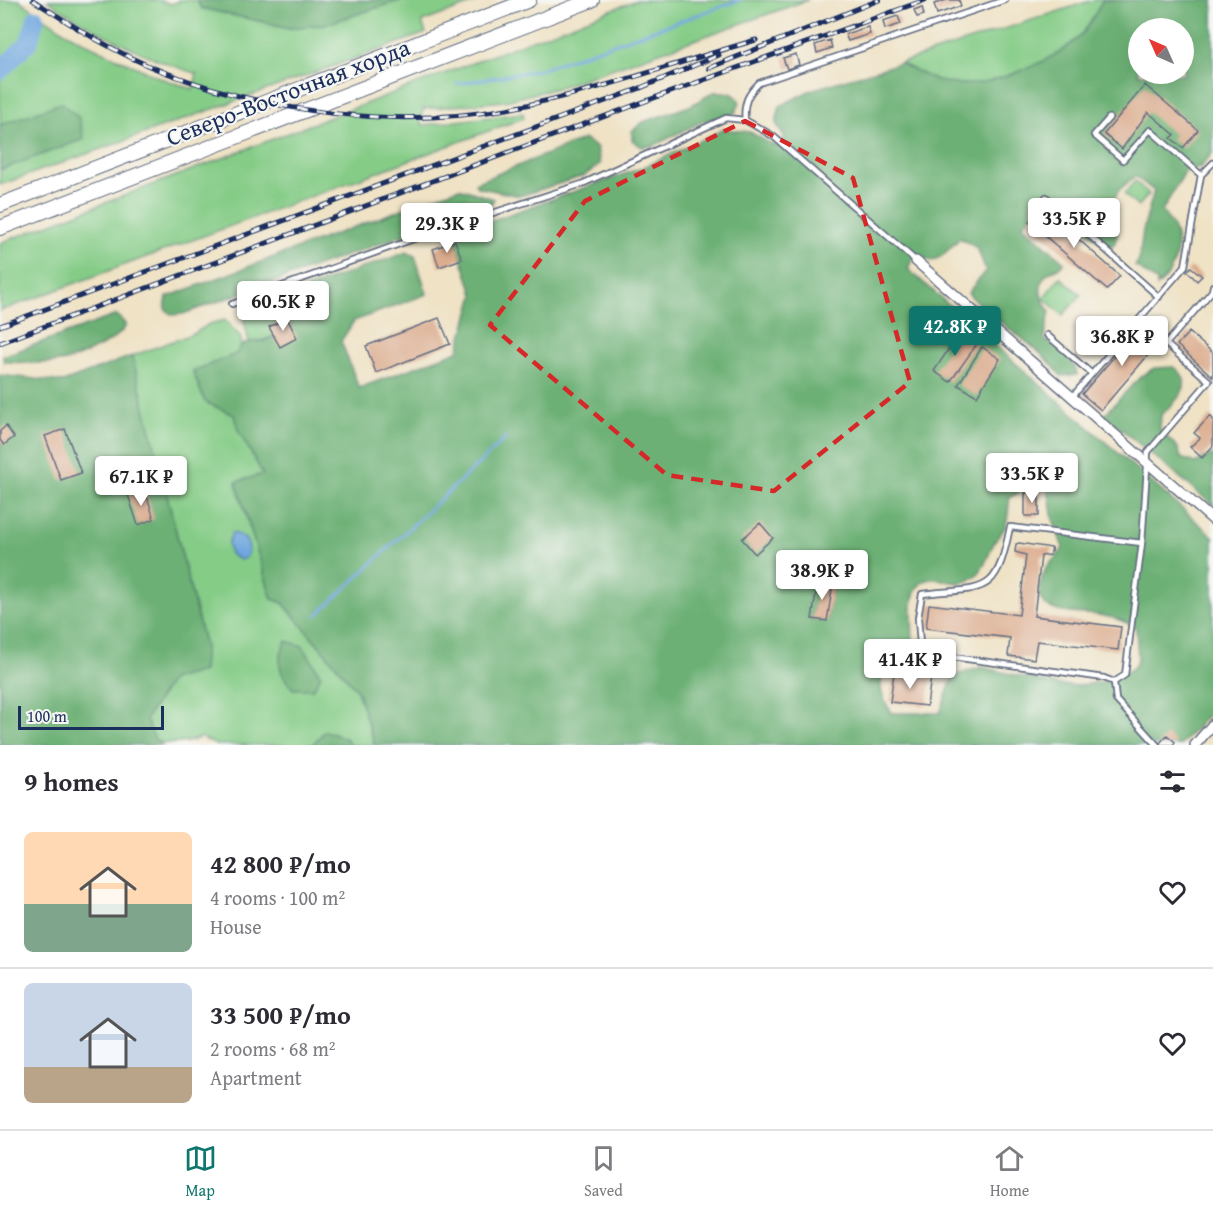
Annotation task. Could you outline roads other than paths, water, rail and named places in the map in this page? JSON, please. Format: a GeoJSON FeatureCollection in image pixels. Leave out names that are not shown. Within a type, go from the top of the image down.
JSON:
{"type":"FeatureCollection","features":[{"type":"Feature","properties":{"kind":"main road","name":"Северо-Восточная хорда"},"geometry":{"type":"LineString","coordinates":[[0,205],[530,0]]}},
{"type":"Feature","properties":{"kind":"main road","name":"Северо-Восточная хорда"},"geometry":{"type":"LineString","coordinates":[[0,228],[592,0]]}},
{"type":"Feature","properties":{"kind":"street"},"geometry":{"type":"LineString","coordinates":[[916,261],[1213,520]]}},
{"type":"Feature","properties":{"kind":"street"},"geometry":{"type":"LineString","coordinates":[[1195,745],[1213,724]]}},
{"type":"Feature","properties":{"kind":"lane"},"geometry":{"type":"LineString","coordinates":[[745,120],[743,106],[759,83],[996,1],[1005,0]]}},
{"type":"Feature","properties":{"kind":"lane"},"geometry":{"type":"LineString","coordinates":[[232,304],[422,236],[582,184],[726,118],[745,120],[773,136],[916,261]]}},
{"type":"Feature","properties":{"kind":"lane"},"geometry":{"type":"LineString","coordinates":[[1109,118],[1094,135],[1123,160],[1150,130],[1201,175]]}},
{"type":"Feature","properties":{"kind":"lane"},"geometry":{"type":"LineString","coordinates":[[1072,397],[1185,267],[1201,175],[1213,163]]}},
{"type":"Feature","properties":{"kind":"lane"},"geometry":{"type":"LineString","coordinates":[[1047,197],[1159,297]]}},
{"type":"Feature","properties":{"kind":"lane"},"geometry":{"type":"LineString","coordinates":[[1114,682],[1125,675],[1142,543],[1148,452],[1209,381],[1166,344],[1212,291],[1213,286]]}},
{"type":"Feature","properties":{"kind":"lane"},"geometry":{"type":"LineString","coordinates":[[1047,335],[1092,374]]}},
{"type":"Feature","properties":{"kind":"lane"},"geometry":{"type":"LineString","coordinates":[[1114,682],[1104,678],[931,654],[920,644],[918,618],[922,594],[984,586],[998,574],[1010,527],[1142,543]]}},
{"type":"Feature","properties":{"kind":"lane"},"geometry":{"type":"LineString","coordinates":[[1114,682],[1116,700],[1157,745]]}},
{"type":"Feature","properties":{"kind":"water"},"geometry":{"type":"Polygon","coordinates":[[[232,533],[247,541],[249,549],[246,558],[240,560],[230,554],[228,543],[232,533]]]}},
{"type":"Feature","properties":{"kind":"waterway"},"geometry":{"type":"LineString","coordinates":[[457,84],[539,70],[740,0]]}},
{"type":"Feature","properties":{"kind":"waterway"},"geometry":{"type":"LineString","coordinates":[[0,71],[29,42],[36,18]]}},
{"type":"Feature","properties":{"kind":"waterway"},"geometry":{"type":"LineString","coordinates":[[317,615],[506,438]]}},
{"type":"Feature","properties":{"kind":"railway"},"geometry":{"type":"LineString","coordinates":[[33,0],[80,30],[129,57],[205,86],[289,107],[377,117],[464,115],[507,109],[601,86],[756,40]]}},
{"type":"Feature","properties":{"kind":"railway"},"geometry":{"type":"LineString","coordinates":[[709,68],[879,0]]}},
{"type":"Feature","properties":{"kind":"railway"},"geometry":{"type":"LineString","coordinates":[[0,343],[643,102],[925,0]]}},
{"type":"Feature","properties":{"kind":"railway"},"geometry":{"type":"LineString","coordinates":[[0,326],[638,89],[719,55]]}}]}
